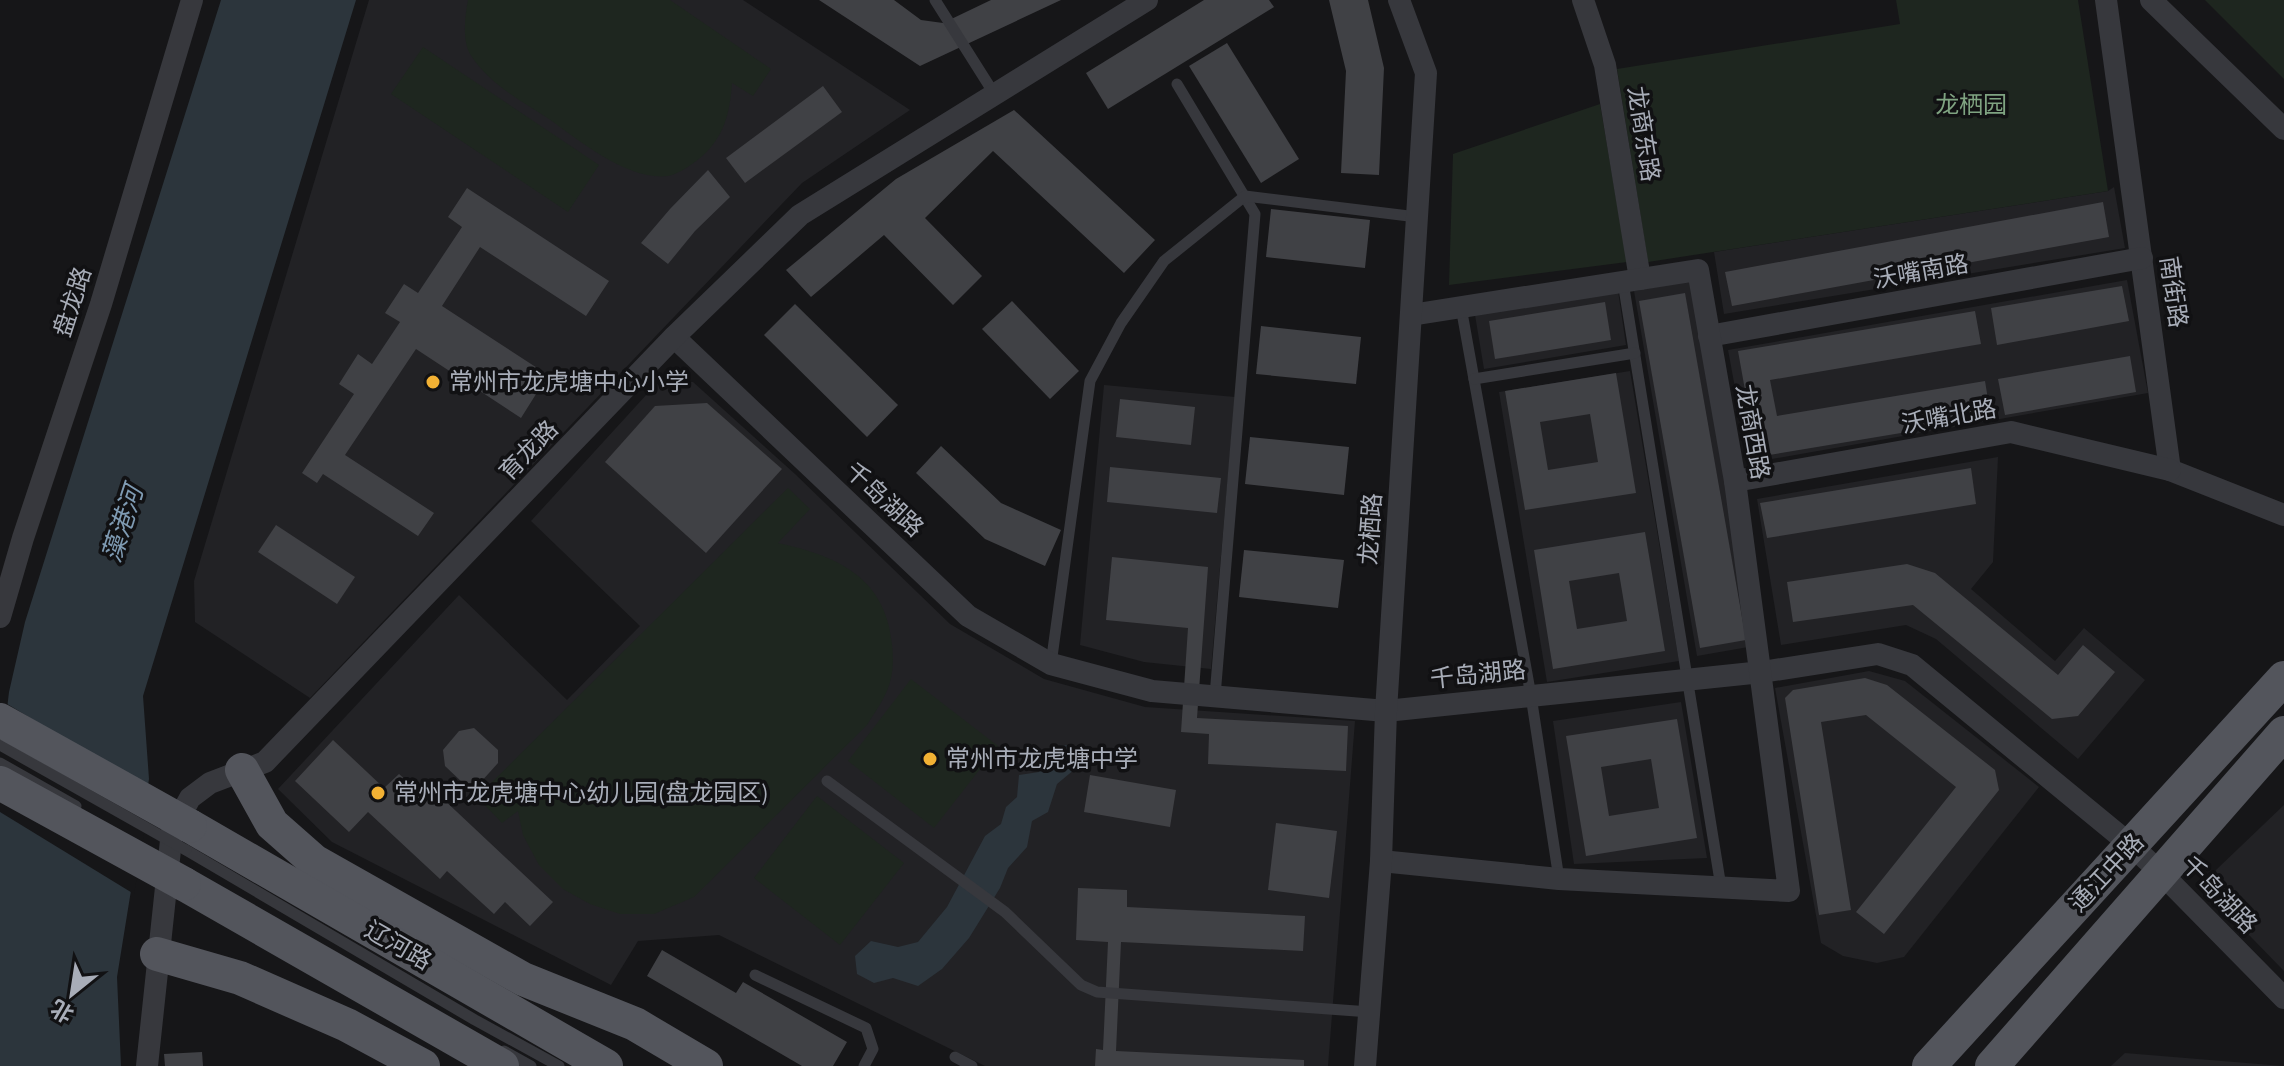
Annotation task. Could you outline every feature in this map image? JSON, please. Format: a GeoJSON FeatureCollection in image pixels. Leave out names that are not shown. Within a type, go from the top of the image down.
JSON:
{"type":"FeatureCollection","features":[{"type":"Feature","properties":{"kind":"main road","name":"通江中路"},"geometry":{"type":"LineString","coordinates":[[1929,1066],[2284,678]]}},
{"type":"Feature","properties":{"kind":"main road","name":"辽河路"},"geometry":{"type":"LineString","coordinates":[[0,720],[188,838],[606,1066]]}},
{"type":"Feature","properties":{"kind":"main road","name":"通江中路"},"geometry":{"type":"LineString","coordinates":[[1992,1066],[2284,733]]}},
{"type":"Feature","properties":{"kind":"main road"},"geometry":{"type":"LineString","coordinates":[[242,770],[272,824],[314,861],[523,979],[635,1024],[706,1066]]}},
{"type":"Feature","properties":{"kind":"main road"},"geometry":{"type":"LineString","coordinates":[[0,783],[184,875],[502,1066]]}},
{"type":"Feature","properties":{"kind":"main road"},"geometry":{"type":"LineString","coordinates":[[157,954],[240,978],[347,1025],[423,1066]]}},
{"type":"Feature","properties":{"kind":"street","name":"盘龙路"},"geometry":{"type":"LineString","coordinates":[[0,617],[101,304],[192,0]]}},
{"type":"Feature","properties":{"kind":"street","name":"育龙路"},"geometry":{"type":"LineString","coordinates":[[147,1066],[172,831],[190,798],[210,783],[265,762],[674,337],[800,215],[1147,0]]}},
{"type":"Feature","properties":{"kind":"street","name":"龙栖路"},"geometry":{"type":"LineString","coordinates":[[1365,1066],[1381,861],[1386,711],[1426,73],[1399,0]]}},
{"type":"Feature","properties":{"kind":"street","name":"龙商东路"},"geometry":{"type":"LineString","coordinates":[[1583,0],[1605,65],[1632,280]]}},
{"type":"Feature","properties":{"kind":"street","name":"南街路"},"geometry":{"type":"LineString","coordinates":[[2106,0],[2170,470]]}},
{"type":"Feature","properties":{"kind":"street"},"geometry":{"type":"LineString","coordinates":[[2151,0],[2284,129]]}},
{"type":"Feature","properties":{"kind":"street","name":"沃嘴南路"},"geometry":{"type":"LineString","coordinates":[[1709,336],[2142,258]]}},
{"type":"Feature","properties":{"kind":"street","name":"龙商西路"},"geometry":{"type":"LineString","coordinates":[[1411,315],[1698,270],[1735,481],[1789,891],[1721,887]]}},
{"type":"Feature","properties":{"kind":"street","name":"千岛湖路"},"geometry":{"type":"LineString","coordinates":[[674,337],[968,616],[1051,664],[1152,691],[1386,711],[1762,672],[1878,654],[1912,665],[2132,846],[2284,998]]}},
{"type":"Feature","properties":{"kind":"street","name":"沃嘴北路"},"geometry":{"type":"LineString","coordinates":[[1735,481],[2011,432],[2170,470]]}},
{"type":"Feature","properties":{"kind":"street"},"geometry":{"type":"LineString","coordinates":[[2170,470],[2284,515]]}},
{"type":"Feature","properties":{"kind":"street"},"geometry":{"type":"LineString","coordinates":[[1381,861],[1559,879],[1721,887]]}},
{"type":"Feature","properties":{"kind":"lane"},"geometry":{"type":"LineString","coordinates":[[935,0],[995,95]]}},
{"type":"Feature","properties":{"kind":"lane"},"geometry":{"type":"LineString","coordinates":[[1177,84],[1255,214],[1215,696]]}},
{"type":"Feature","properties":{"kind":"lane"},"geometry":{"type":"LineString","coordinates":[[1051,664],[1090,381],[1121,323],[1164,261],[1245,196],[1417,217]]}},
{"type":"Feature","properties":{"kind":"lane"},"geometry":{"type":"LineString","coordinates":[[1632,280],[1635,353],[1721,887]]}},
{"type":"Feature","properties":{"kind":"lane"},"geometry":{"type":"LineString","coordinates":[[1461,307],[1531,696],[1559,879]]}},
{"type":"Feature","properties":{"kind":"lane"},"geometry":{"type":"LineString","coordinates":[[1474,379],[1635,353]]}},
{"type":"Feature","properties":{"kind":"lane"},"geometry":{"type":"LineString","coordinates":[[0,745],[188,838],[475,1020],[559,1066]]}},
{"type":"Feature","properties":{"kind":"lane"},"geometry":{"type":"LineString","coordinates":[[0,763],[92,815]]}},
{"type":"Feature","properties":{"kind":"lane"},"geometry":{"type":"LineString","coordinates":[[827,781],[1005,912],[1081,985],[1097,992],[1370,1012]]}},
{"type":"Feature","properties":{"kind":"lane"},"geometry":{"type":"LineString","coordinates":[[158,851],[184,875]]}},
{"type":"Feature","properties":{"kind":"lane"},"geometry":{"type":"LineString","coordinates":[[755,975],[866,1028],[873,1049],[864,1066]]}},
{"type":"Feature","properties":{"kind":"lane"},"geometry":{"type":"LineString","coordinates":[[453,1022],[531,1066]]}},
{"type":"Feature","properties":{"kind":"lane"},"geometry":{"type":"LineString","coordinates":[[955,1057],[972,1066]]}},
{"type":"Feature","properties":{"kind":"shaded area","name":"常州市龙虎塘中心小学"},"geometry":{"type":"Polygon","coordinates":[[[369,0],[743,0],[910,110],[802,183],[310,698],[195,622],[194,581],[369,0]]]}},
{"type":"Feature","properties":{"kind":"shaded area"},"geometry":{"type":"Polygon","coordinates":[[[2114,187],[2125,248],[1724,314],[1714,252],[2108,191],[2114,187]]]}},
{"type":"Feature","properties":{"kind":"shaded area"},"geometry":{"type":"Polygon","coordinates":[[[2127,280],[2148,393],[1749,463],[1728,350],[2127,280]]]}},
{"type":"Feature","properties":{"kind":"shaded area"},"geometry":{"type":"Polygon","coordinates":[[[1691,281],[1754,646],[1697,656],[1634,291],[1691,281]]]}},
{"type":"Feature","properties":{"kind":"shaded area"},"geometry":{"type":"Polygon","coordinates":[[[1618,291],[1626,345],[1484,369],[1475,315],[1618,291]]]}},
{"type":"Feature","properties":{"kind":"shaded area"},"geometry":{"type":"Polygon","coordinates":[[[1630,371],[1679,661],[1547,682],[1499,392],[1630,371]]]}},
{"type":"Feature","properties":{"kind":"shaded area","name":"常州市龙虎塘中学"},"geometry":{"type":"Polygon","coordinates":[[[658,382],[693,382],[795,474],[950,624],[1044,679],[1145,707],[1355,721],[1328,1066],[985,1066],[719,935],[638,941],[611,985],[332,842],[278,789],[459,595],[567,700],[640,626],[531,521],[658,382]]]}},
{"type":"Feature","properties":{"kind":"shaded area"},"geometry":{"type":"Polygon","coordinates":[[[1104,385],[1235,397],[1211,669],[1144,662],[1080,645],[1104,385]]]}},
{"type":"Feature","properties":{"kind":"shaded area"},"geometry":{"type":"Polygon","coordinates":[[[1998,457],[1993,562],[1971,589],[2055,661],[2084,628],[2145,680],[2078,759],[1936,639],[1906,625],[1781,645],[1757,499],[1998,457]]]}},
{"type":"Feature","properties":{"kind":"shaded area"},"geometry":{"type":"Polygon","coordinates":[[[1869,671],[1905,681],[2039,787],[1904,957],[1877,963],[1843,956],[1821,943],[1775,688],[1869,671]]]}},
{"type":"Feature","properties":{"kind":"shaded area"},"geometry":{"type":"Polygon","coordinates":[[[1681,702],[1707,858],[1574,864],[1553,721],[1681,702]]]}},
{"type":"Feature","properties":{"kind":"shaded area"},"geometry":{"type":"Polygon","coordinates":[[[2284,805],[2284,971],[2219,904],[2216,870],[2284,805]]]}},
{"type":"Feature","properties":{"kind":"shaded area"},"geometry":{"type":"Polygon","coordinates":[[[2125,1053],[2283,1066],[2111,1066],[2125,1053]]]}},
{"type":"Feature","properties":{"kind":"green space"},"geometry":{"type":"Polygon","coordinates":[[[468,0],[670,0],[771,69],[753,96],[732,83],[724,124],[715,142],[700,158],[668,176],[653,176],[605,158],[486,74],[467,48],[465,27],[468,0]]]}},
{"type":"Feature","properties":{"kind":"green space","name":"龙栖园"},"geometry":{"type":"Polygon","coordinates":[[[1896,0],[2078,0],[2108,191],[1648,262],[1617,69],[1900,24],[1896,0]]]}},
{"type":"Feature","properties":{"kind":"green space"},"geometry":{"type":"Polygon","coordinates":[[[2205,0],[2284,0],[2284,79],[2205,0]]]}},
{"type":"Feature","properties":{"kind":"green space"},"geometry":{"type":"Polygon","coordinates":[[[423,47],[599,165],[568,212],[391,94],[423,47]]]}},
{"type":"Feature","properties":{"kind":"green space"},"geometry":{"type":"Polygon","coordinates":[[[1600,104],[1627,262],[1449,285],[1453,154],[1600,104]]]}},
{"type":"Feature","properties":{"kind":"green space"},"geometry":{"type":"Polygon","coordinates":[[[788,488],[810,509],[778,543],[838,563],[869,586],[880,602],[888,622],[893,651],[892,675],[886,693],[867,725],[694,897],[654,914],[620,914],[590,904],[563,889],[539,865],[523,835],[518,811],[502,823],[477,797],[788,488]]]}},
{"type":"Feature","properties":{"kind":"green space"},"geometry":{"type":"Polygon","coordinates":[[[911,679],[998,746],[934,828],[848,761],[911,679]]]}},
{"type":"Feature","properties":{"kind":"green space"},"geometry":{"type":"Polygon","coordinates":[[[817,796],[904,863],[840,945],[754,878],[817,796]]]}},
{"type":"Feature","properties":{"kind":"water","name":"藻港河"},"geometry":{"type":"Polygon","coordinates":[[[221,0],[356,0],[143,696],[149,779],[117,977],[121,1066],[0,1066],[0,768],[9,692],[25,622],[221,0]]]}},
{"type":"Feature","properties":{"kind":"water"},"geometry":{"type":"Polygon","coordinates":[[[1068,745],[1079,754],[1075,769],[1057,784],[1048,812],[1032,821],[1027,847],[1008,868],[1000,888],[969,938],[942,969],[918,986],[893,978],[874,983],[857,974],[855,956],[871,941],[898,947],[918,942],[947,907],[985,836],[1001,824],[1006,807],[1017,797],[1019,775],[1039,772],[1054,746],[1068,745]]]}},
{"type":"Feature","properties":{"kind":"pier"},"geometry":{"type":"Polygon","coordinates":[[[4,702],[151,791],[134,894],[0,812],[0,735],[4,702]]]}},
{"type":"Feature","properties":{"kind":"building"},"geometry":{"type":"Polygon","coordinates":[[[819,0],[894,0],[921,20],[943,23],[991,0],[1061,0],[920,66],[819,0]]]}},
{"type":"Feature","properties":{"kind":"building"},"geometry":{"type":"Polygon","coordinates":[[[1204,0],[1269,0],[1274,7],[1108,109],[1086,73],[1204,0]]]}},
{"type":"Feature","properties":{"kind":"building"},"geometry":{"type":"Polygon","coordinates":[[[1329,0],[1368,0],[1384,68],[1379,175],[1341,173],[1346,71],[1329,0]]]}},
{"type":"Feature","properties":{"kind":"building"},"geometry":{"type":"Polygon","coordinates":[[[1227,43],[1299,159],[1261,183],[1189,66],[1227,43]]]}},
{"type":"Feature","properties":{"kind":"building"},"geometry":{"type":"Polygon","coordinates":[[[823,86],[842,112],[745,183],[726,158],[823,86]]]}},
{"type":"Feature","properties":{"kind":"building"},"geometry":{"type":"Polygon","coordinates":[[[1014,110],[1155,240],[1124,273],[993,151],[925,218],[982,276],[953,305],[884,235],[811,297],[786,270],[896,179],[1014,110]]]}},
{"type":"Feature","properties":{"kind":"building"},"geometry":{"type":"Polygon","coordinates":[[[708,170],[730,197],[695,231],[668,264],[641,243],[708,170]]]}},
{"type":"Feature","properties":{"kind":"building"},"geometry":{"type":"Polygon","coordinates":[[[467,188],[609,281],[586,316],[480,247],[442,306],[548,375],[521,418],[416,349],[345,455],[434,513],[418,536],[323,474],[317,483],[302,473],[354,394],[339,384],[358,354],[372,364],[400,322],[385,313],[404,284],[418,293],[462,227],[448,217],[467,188]]]}},
{"type":"Feature","properties":{"kind":"building"},"geometry":{"type":"Polygon","coordinates":[[[2103,202],[2109,237],[1732,306],[1725,272],[2103,202]]]}},
{"type":"Feature","properties":{"kind":"building"},"geometry":{"type":"Polygon","coordinates":[[[1271,209],[1370,220],[1365,268],[1266,257],[1271,209]]]}},
{"type":"Feature","properties":{"kind":"building"},"geometry":{"type":"Polygon","coordinates":[[[2122,286],[2129,321],[1997,345],[1991,308],[2122,286]]]}},
{"type":"Feature","properties":{"kind":"building"},"geometry":{"type":"Polygon","coordinates":[[[1685,293],[1746,640],[1700,648],[1639,301],[1685,293]]]}},
{"type":"Feature","properties":{"kind":"building"},"geometry":{"type":"Polygon","coordinates":[[[1012,301],[1079,371],[1050,399],[982,329],[1012,301]]]}},
{"type":"Feature","properties":{"kind":"building"},"geometry":{"type":"Polygon","coordinates":[[[1605,302],[1611,340],[1495,359],[1489,321],[1605,302]]]}},
{"type":"Feature","properties":{"kind":"building"},"geometry":{"type":"Polygon","coordinates":[[[795,304],[898,405],[867,437],[764,335],[795,304]]]}},
{"type":"Feature","properties":{"kind":"building"},"geometry":{"type":"Polygon","coordinates":[[[1975,311],[1981,344],[1770,380],[1777,416],[1985,381],[1991,418],[1757,457],[1738,351],[1975,311]]]}},
{"type":"Feature","properties":{"kind":"building"},"geometry":{"type":"Polygon","coordinates":[[[1261,326],[1361,337],[1356,384],[1256,374],[1261,326]]]}},
{"type":"Feature","properties":{"kind":"building"},"geometry":{"type":"Polygon","coordinates":[[[2130,356],[2136,392],[2005,415],[1998,379],[2130,356]]]}},
{"type":"Feature","properties":{"kind":"building"},"geometry":{"type":"Polygon","coordinates":[[[1616,373],[1636,493],[1525,510],[1505,391],[1616,373]],[[1590,414],[1540,422],[1548,470],[1598,462],[1590,414]]]}},
{"type":"Feature","properties":{"kind":"building"},"geometry":{"type":"Polygon","coordinates":[[[1120,399],[1195,407],[1191,445],[1116,437],[1120,399]]]}},
{"type":"Feature","properties":{"kind":"building"},"geometry":{"type":"Polygon","coordinates":[[[707,403],[782,469],[706,553],[605,462],[655,406],[707,403]]]}},
{"type":"Feature","properties":{"kind":"building"},"geometry":{"type":"Polygon","coordinates":[[[1250,437],[1349,447],[1344,495],[1245,484],[1250,437]]]}},
{"type":"Feature","properties":{"kind":"building"},"geometry":{"type":"Polygon","coordinates":[[[941,446],[1001,503],[1061,530],[1045,566],[985,539],[916,473],[941,446]]]}},
{"type":"Feature","properties":{"kind":"building"},"geometry":{"type":"Polygon","coordinates":[[[1110,467],[1221,478],[1217,513],[1107,502],[1110,467]]]}},
{"type":"Feature","properties":{"kind":"building"},"geometry":{"type":"Polygon","coordinates":[[[1971,468],[1976,504],[1767,538],[1760,503],[1971,468]]]}},
{"type":"Feature","properties":{"kind":"building"},"geometry":{"type":"Polygon","coordinates":[[[276,525],[355,577],[337,604],[258,552],[276,525]]]}},
{"type":"Feature","properties":{"kind":"building"},"geometry":{"type":"Polygon","coordinates":[[[1645,532],[1665,651],[1553,669],[1534,550],[1645,532]],[[1619,573],[1569,581],[1577,629],[1627,621],[1619,573]]]}},
{"type":"Feature","properties":{"kind":"building"},"geometry":{"type":"Polygon","coordinates":[[[1244,550],[1344,560],[1338,608],[1239,597],[1244,550]]]}},
{"type":"Feature","properties":{"kind":"building"},"geometry":{"type":"Polygon","coordinates":[[[1112,557],[1208,567],[1197,718],[1348,726],[1346,771],[1208,764],[1209,734],[1181,732],[1188,628],[1106,620],[1112,557]]]}},
{"type":"Feature","properties":{"kind":"building"},"geometry":{"type":"Polygon","coordinates":[[[1907,564],[1935,573],[2058,675],[2083,645],[2115,672],[2078,716],[2052,719],[1913,605],[1793,622],[1787,582],[1907,564]]]}},
{"type":"Feature","properties":{"kind":"building"},"geometry":{"type":"Polygon","coordinates":[[[1865,678],[1887,685],[1995,770],[1999,790],[1884,934],[1856,912],[1956,787],[1866,715],[1821,722],[1851,910],[1819,915],[1785,698],[1793,690],[1865,678]]]}},
{"type":"Feature","properties":{"kind":"building"},"geometry":{"type":"Polygon","coordinates":[[[1677,719],[1697,838],[1586,856],[1566,736],[1677,719]],[[1651,759],[1601,767],[1609,816],[1659,808],[1651,759]]]}},
{"type":"Feature","properties":{"kind":"building"},"geometry":{"type":"Polygon","coordinates":[[[474,728],[498,750],[498,763],[480,783],[464,784],[445,766],[443,750],[459,731],[474,728]]]}},
{"type":"Feature","properties":{"kind":"building"},"geometry":{"type":"Polygon","coordinates":[[[333,740],[384,788],[399,774],[416,789],[424,781],[553,902],[530,926],[505,902],[494,914],[447,871],[440,879],[368,812],[349,832],[295,781],[333,740]]]}},
{"type":"Feature","properties":{"kind":"building"},"geometry":{"type":"Polygon","coordinates":[[[1090,775],[1176,790],[1170,827],[1084,812],[1090,775]]]}},
{"type":"Feature","properties":{"kind":"building"},"geometry":{"type":"Polygon","coordinates":[[[1276,823],[1337,831],[1329,898],[1268,890],[1276,823]]]}},
{"type":"Feature","properties":{"kind":"building"},"geometry":{"type":"Polygon","coordinates":[[[1078,888],[1127,890],[1127,907],[1305,916],[1303,951],[1121,942],[1116,1051],[1304,1060],[1304,1066],[1095,1066],[1096,1049],[1103,1050],[1108,942],[1076,940],[1078,888]]]}},
{"type":"Feature","properties":{"kind":"building"},"geometry":{"type":"Polygon","coordinates":[[[662,950],[736,993],[743,982],[847,1042],[833,1066],[802,1066],[647,976],[662,950]]]}},
{"type":"Feature","properties":{"kind":"building"},"geometry":{"type":"Polygon","coordinates":[[[202,1052],[203,1066],[165,1066],[164,1054],[202,1052]]]}},
{"type":"Feature","properties":{"kind":"place","name":"常州市龙虎塘中心小学"},"geometry":{"type":"Point","coordinates":[433,382]}},
{"type":"Feature","properties":{"kind":"place","name":"常州市龙虎塘中学"},"geometry":{"type":"Point","coordinates":[930,759]}},
{"type":"Feature","properties":{"kind":"place","name":"常州市龙虎塘中心幼儿园(盘龙园区)"},"geometry":{"type":"Point","coordinates":[378,793]}}]}
